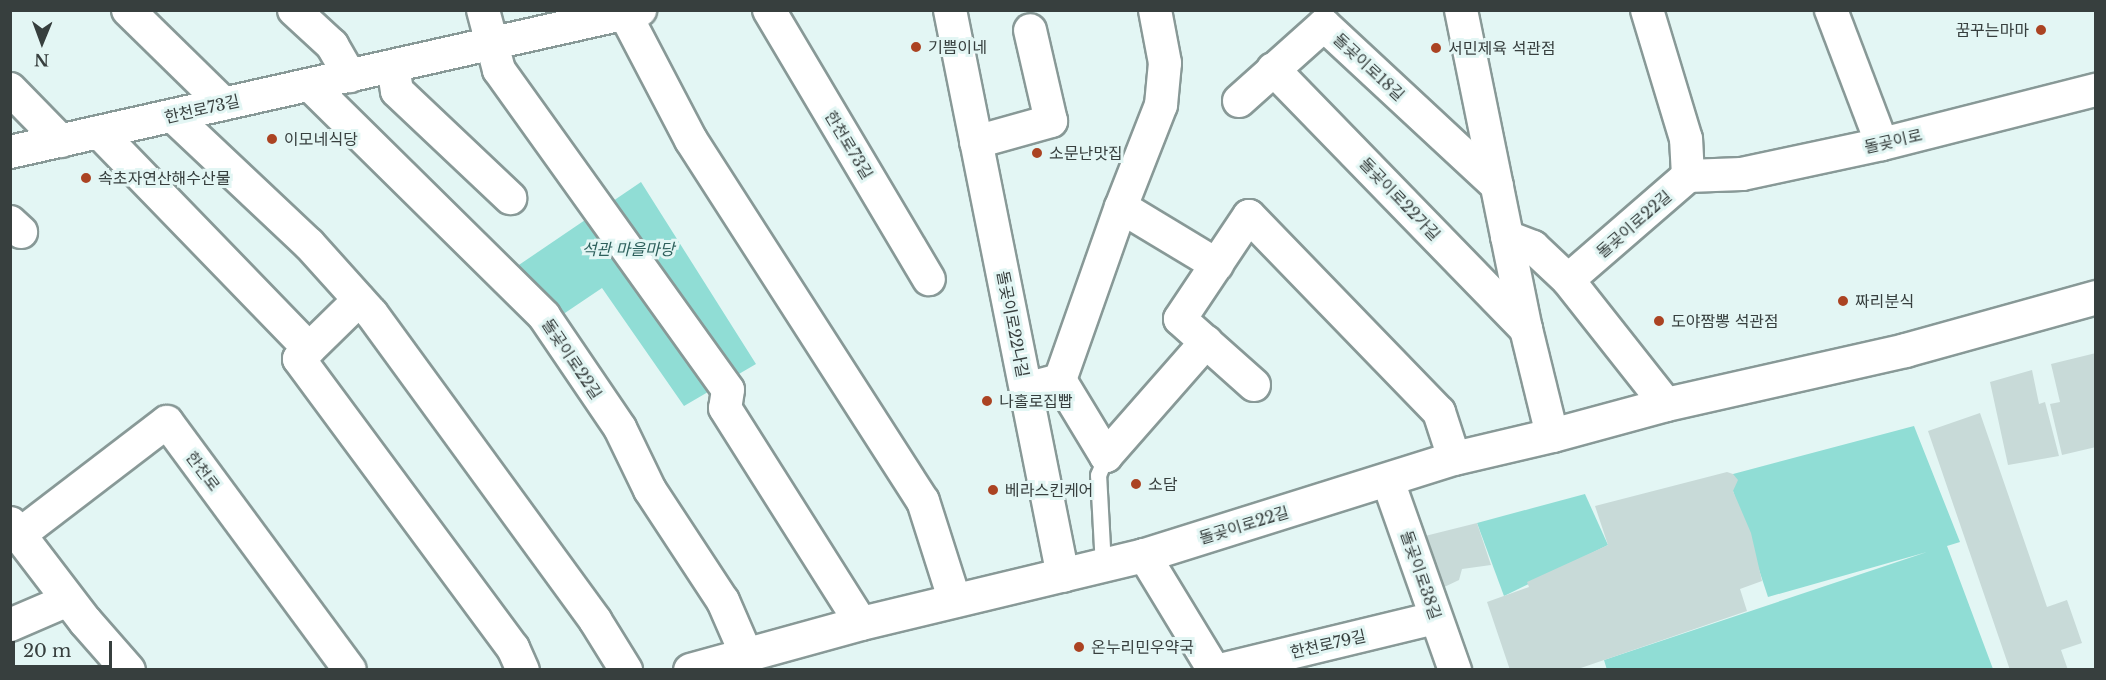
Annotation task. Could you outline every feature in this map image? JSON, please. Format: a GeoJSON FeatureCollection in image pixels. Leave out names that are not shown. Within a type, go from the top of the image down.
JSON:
{"type":"FeatureCollection","features":[{"type":"Feature","properties":{"kind":"street"},"geometry":{"type":"LineString","coordinates":[[128,10],[224,104]]}},
{"type":"Feature","properties":{"kind":"street"},"geometry":{"type":"LineString","coordinates":[[294,10],[332,45],[350,76]]}},
{"type":"Feature","properties":{"kind":"street"},"geometry":{"type":"LineString","coordinates":[[483,10],[490,45],[499,70],[728,390],[725,408],[861,623]]}},
{"type":"Feature","properties":{"kind":"street","name":"한천로73길"},"geometry":{"type":"LineString","coordinates":[[769,10],[928,279]]}},
{"type":"Feature","properties":{"kind":"street","name":"돌곶이로22나길"},"geometry":{"type":"LineString","coordinates":[[950,10],[1063,576]]}},
{"type":"Feature","properties":{"kind":"street"},"geometry":{"type":"LineString","coordinates":[[1060,380],[1121,207],[1161,105],[1165,63],[1155,10]]}},
{"type":"Feature","properties":{"kind":"street"},"geometry":{"type":"LineString","coordinates":[[1461,10],[1526,329],[1552,435]]}},
{"type":"Feature","properties":{"kind":"street"},"geometry":{"type":"LineString","coordinates":[[1647,10],[1686,139],[1688,176]]}},
{"type":"Feature","properties":{"kind":"street"},"geometry":{"type":"LineString","coordinates":[[1832,10],[1882,144]]}},
{"type":"Feature","properties":{"kind":"street"},"geometry":{"type":"LineString","coordinates":[[629,12],[691,140],[923,501],[955,601]]}},
{"type":"Feature","properties":{"kind":"street","name":"한천로73길"},"geometry":{"type":"LineString","coordinates":[[10,153],[629,12]]}},
{"type":"Feature","properties":{"kind":"street","name":"돌곶이로18길"},"geometry":{"type":"LineString","coordinates":[[1239,100],[1324,25],[1497,186]]}},
{"type":"Feature","properties":{"kind":"street"},"geometry":{"type":"LineString","coordinates":[[976,142],[1051,121],[1030,30]]}},
{"type":"Feature","properties":{"kind":"street"},"geometry":{"type":"LineString","coordinates":[[393,66],[397,92],[510,198]]}},
{"type":"Feature","properties":{"kind":"street","name":"돌곶이로22가길"},"geometry":{"type":"LineString","coordinates":[[1273,69],[1526,329]]}},
{"type":"Feature","properties":{"kind":"street","name":"돌곶이로22길"},"geometry":{"type":"LineString","coordinates":[[310,85],[544,316],[620,428],[650,490],[723,601],[746,654]]}},
{"type":"Feature","properties":{"kind":"street"},"geometry":{"type":"LineString","coordinates":[[10,89],[61,141]]}},
{"type":"Feature","properties":{"kind":"street","name":"돌곶이로"},"geometry":{"type":"LineString","coordinates":[[1688,176],[1742,174],[1882,144],[2096,90]]}},
{"type":"Feature","properties":{"kind":"street"},"geometry":{"type":"LineString","coordinates":[[173,116],[309,244],[359,300],[595,620],[626,669]]}},
{"type":"Feature","properties":{"kind":"street"},"geometry":{"type":"LineString","coordinates":[[99,132],[309,349]]}},
{"type":"Feature","properties":{"kind":"street","name":"돌곶이로22길"},"geometry":{"type":"LineString","coordinates":[[1568,280],[1688,176]]}},
{"type":"Feature","properties":{"kind":"street"},"geometry":{"type":"LineString","coordinates":[[1121,207],[1217,265]]}},
{"type":"Feature","properties":{"kind":"street"},"geometry":{"type":"LineString","coordinates":[[1254,385],[1180,319],[1249,216],[1439,412],[1454,458]]}},
{"type":"Feature","properties":{"kind":"street"},"geometry":{"type":"LineString","coordinates":[[1508,237],[1533,247],[1568,280],[1666,404]]}},
{"type":"Feature","properties":{"kind":"street","name":"돌곶이로22길"},"geometry":{"type":"LineString","coordinates":[[690,669],[861,623],[1144,555],[1388,481],[1454,458],[1552,435],[1666,404],[1905,350],[2096,297]]}},
{"type":"Feature","properties":{"kind":"street"},"geometry":{"type":"LineString","coordinates":[[359,300],[299,358],[513,648],[523,669]]}},
{"type":"Feature","properties":{"kind":"street"},"geometry":{"type":"LineString","coordinates":[[1060,380],[1106,456],[1206,342]]}},
{"type":"Feature","properties":{"kind":"street"},"geometry":{"type":"LineString","coordinates":[[1026,389],[1060,380]]}},
{"type":"Feature","properties":{"kind":"street","name":"한천로"},"geometry":{"type":"LineString","coordinates":[[128,669],[68,600],[15,529],[166,422],[350,669]]}},
{"type":"Feature","properties":{"kind":"street","name":"돌곶이로38길"},"geometry":{"type":"LineString","coordinates":[[1388,481],[1455,669]]}},
{"type":"Feature","properties":{"kind":"street"},"geometry":{"type":"LineString","coordinates":[[1144,555],[1214,669]]}},
{"type":"Feature","properties":{"kind":"street"},"geometry":{"type":"LineString","coordinates":[[10,624],[68,600]]}},
{"type":"Feature","properties":{"kind":"street","name":"한천로79길"},"geometry":{"type":"LineString","coordinates":[[1220,669],[1435,618]]}},
{"type":"Feature","properties":{"kind":"lane"},"geometry":{"type":"LineString","coordinates":[[1103,566],[1098,475],[1106,456]]}},
{"type":"Feature","properties":{"kind":"green space","name":"석관 마을마당"},"geometry":{"type":"Polygon","coordinates":[[[641,182],[756,364],[684,406],[602,288],[556,319],[510,271],[641,182]]]}},
{"type":"Feature","properties":{"kind":"green space"},"geometry":{"type":"Polygon","coordinates":[[[1914,426],[1960,542],[1947,546],[1993,669],[1607,670],[1604,660],[1927,552],[1768,597],[1733,491],[1733,474],[1914,426]]]}},
{"type":"Feature","properties":{"kind":"green space"},"geometry":{"type":"Polygon","coordinates":[[[1585,494],[1608,545],[1504,596],[1477,523],[1585,494]]]}},
{"type":"Feature","properties":{"kind":"building"},"geometry":{"type":"Polygon","coordinates":[[[2096,353],[2096,447],[2062,455],[2050,404],[2060,402],[2051,364],[2096,353]]]}},
{"type":"Feature","properties":{"kind":"building"},"geometry":{"type":"Polygon","coordinates":[[[2032,370],[2039,404],[2045,402],[2059,456],[2008,465],[1990,382],[2032,370]]]}},
{"type":"Feature","properties":{"kind":"building"},"geometry":{"type":"Polygon","coordinates":[[[1980,413],[2047,607],[2067,600],[2082,643],[2061,650],[2068,670],[2010,670],[1928,431],[1980,413]]]}},
{"type":"Feature","properties":{"kind":"building"},"geometry":{"type":"Polygon","coordinates":[[[1727,472],[1733,474],[1738,480],[1733,491],[1751,533],[1762,581],[1740,589],[1747,611],[1575,670],[1510,670],[1487,602],[1529,587],[1527,582],[1608,545],[1595,506],[1727,472]]]}},
{"type":"Feature","properties":{"kind":"building"},"geometry":{"type":"Polygon","coordinates":[[[1477,523],[1491,565],[1462,569],[1459,580],[1440,589],[1425,536],[1477,523]]]}},
{"type":"Feature","properties":{"kind":"place","name":"꿈꾸는마마"},"geometry":{"type":"Point","coordinates":[2041,30]}},
{"type":"Feature","properties":{"kind":"place","name":"기쁨이네"},"geometry":{"type":"Point","coordinates":[916,47]}},
{"type":"Feature","properties":{"kind":"place","name":"서민제육 석관점"},"geometry":{"type":"Point","coordinates":[1436,48]}},
{"type":"Feature","properties":{"kind":"place","name":"이모네식당"},"geometry":{"type":"Point","coordinates":[272,139]}},
{"type":"Feature","properties":{"kind":"place","name":"소문난맛집"},"geometry":{"type":"Point","coordinates":[1037,153]}},
{"type":"Feature","properties":{"kind":"place","name":"속초자연산해수산물"},"geometry":{"type":"Point","coordinates":[86,178]}},
{"type":"Feature","properties":{"kind":"place","name":"짜리분식"},"geometry":{"type":"Point","coordinates":[1843,301]}},
{"type":"Feature","properties":{"kind":"place","name":"도야짬뽕 석관점"},"geometry":{"type":"Point","coordinates":[1659,321]}},
{"type":"Feature","properties":{"kind":"place","name":"나홀로집빱"},"geometry":{"type":"Point","coordinates":[987,401]}},
{"type":"Feature","properties":{"kind":"place","name":"소담"},"geometry":{"type":"Point","coordinates":[1136,484]}},
{"type":"Feature","properties":{"kind":"place","name":"베라스킨케어"},"geometry":{"type":"Point","coordinates":[993,490]}},
{"type":"Feature","properties":{"kind":"place","name":"온누리민우약국"},"geometry":{"type":"Point","coordinates":[1079,647]}}]}
